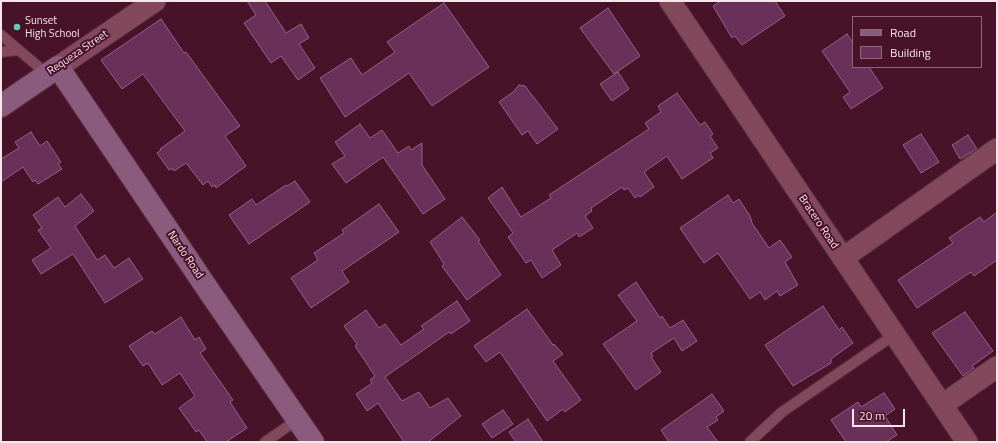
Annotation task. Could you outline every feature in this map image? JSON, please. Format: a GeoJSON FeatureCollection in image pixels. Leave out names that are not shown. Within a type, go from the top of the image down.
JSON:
{"type":"FeatureCollection","features":[{"type":"Feature","properties":{"kind":"street","name":"Bracero Road"},"geometry":{"type":"LineString","coordinates":[[670,1],[967,442]]}},
{"type":"Feature","properties":{"kind":"street","name":"Requeza Street"},"geometry":{"type":"LineString","coordinates":[[1,106],[147,3]]}},
{"type":"Feature","properties":{"kind":"street","name":"Nardo Road"},"geometry":{"type":"LineString","coordinates":[[53,70],[313,442]]}},
{"type":"Feature","properties":{"kind":"street"},"geometry":{"type":"LineString","coordinates":[[843,258],[997,150]]}},
{"type":"Feature","properties":{"kind":"street"},"geometry":{"type":"LineString","coordinates":[[942,405],[997,367]]}},
{"type":"Feature","properties":{"kind":"lane"},"geometry":{"type":"LineString","coordinates":[[1,35],[18,50],[53,70]]}},
{"type":"Feature","properties":{"kind":"lane"},"geometry":{"type":"LineString","coordinates":[[1,52],[18,50]]}},
{"type":"Feature","properties":{"kind":"lane"},"geometry":{"type":"LineString","coordinates":[[750,442],[782,412],[894,335]]}},
{"type":"Feature","properties":{"kind":"lane"},"geometry":{"type":"LineString","coordinates":[[265,442],[297,420]]}},
{"type":"Feature","properties":{"kind":"building"},"geometry":{"type":"Polygon","coordinates":[[[247,1],[265,1],[286,33],[301,24],[309,38],[299,44],[315,68],[298,80],[281,56],[271,63],[244,23],[256,15],[247,1]]]}},
{"type":"Feature","properties":{"kind":"building"},"geometry":{"type":"Polygon","coordinates":[[[721,1],[775,1],[785,16],[742,45],[735,36],[732,38],[713,6],[721,1]]]}},
{"type":"Feature","properties":{"kind":"building"},"geometry":{"type":"Polygon","coordinates":[[[444,3],[489,67],[432,106],[409,73],[345,117],[320,78],[351,58],[362,75],[395,52],[387,42],[444,3]]]}},
{"type":"Feature","properties":{"kind":"building"},"geometry":{"type":"Polygon","coordinates":[[[608,8],[640,56],[614,74],[580,28],[608,8]]]}},
{"type":"Feature","properties":{"kind":"building"},"geometry":{"type":"Polygon","coordinates":[[[161,19],[184,53],[186,52],[240,126],[225,136],[246,166],[216,188],[215,185],[212,187],[208,181],[203,185],[186,163],[174,171],[172,168],[169,170],[157,153],[161,150],[160,149],[185,131],[143,74],[122,89],[101,60],[161,19]]]}},
{"type":"Feature","properties":{"kind":"building"},"geometry":{"type":"Polygon","coordinates":[[[847,34],[852,42],[852,68],[870,68],[883,88],[851,109],[843,97],[850,92],[822,51],[847,34]]]}},
{"type":"Feature","properties":{"kind":"building"},"geometry":{"type":"Polygon","coordinates":[[[618,72],[629,89],[612,101],[600,84],[618,72]]]}},
{"type":"Feature","properties":{"kind":"building"},"geometry":{"type":"Polygon","coordinates":[[[519,85],[525,86],[558,129],[537,144],[528,131],[522,135],[499,102],[513,92],[519,85]]]}},
{"type":"Feature","properties":{"kind":"building"},"geometry":{"type":"Polygon","coordinates":[[[677,93],[700,125],[705,122],[713,134],[710,136],[718,148],[710,153],[713,158],[682,179],[667,156],[644,172],[654,187],[640,197],[639,195],[635,198],[628,188],[624,190],[622,187],[591,208],[592,211],[585,216],[593,228],[579,237],[577,233],[552,250],[561,265],[542,278],[531,260],[526,263],[508,237],[513,233],[488,198],[502,187],[521,217],[551,198],[549,195],[649,129],[645,123],[661,112],[658,106],[677,93]]]}},
{"type":"Feature","properties":{"kind":"building"},"geometry":{"type":"Polygon","coordinates":[[[360,124],[370,138],[382,130],[398,153],[409,146],[411,150],[422,143],[422,165],[445,199],[423,214],[383,157],[346,183],[332,164],[345,156],[335,142],[360,124]]]}},
{"type":"Feature","properties":{"kind":"building"},"geometry":{"type":"Polygon","coordinates":[[[31,132],[40,146],[47,141],[61,162],[58,164],[62,169],[38,184],[35,180],[33,182],[23,167],[1,182],[1,159],[19,148],[15,142],[31,132]]]}},
{"type":"Feature","properties":{"kind":"building"},"geometry":{"type":"Polygon","coordinates":[[[921,134],[939,162],[921,173],[903,145],[921,134]]]}},
{"type":"Feature","properties":{"kind":"building"},"geometry":{"type":"Polygon","coordinates":[[[968,135],[977,149],[960,159],[952,145],[968,135]]]}},
{"type":"Feature","properties":{"kind":"building"},"geometry":{"type":"Polygon","coordinates":[[[295,181],[310,202],[249,244],[229,215],[252,199],[256,205],[286,185],[287,186],[295,181]]]}},
{"type":"Feature","properties":{"kind":"building"},"geometry":{"type":"Polygon","coordinates":[[[81,194],[94,211],[75,226],[97,260],[105,255],[114,268],[129,258],[143,279],[105,303],[73,254],[41,274],[32,260],[51,248],[38,230],[42,228],[33,215],[58,197],[65,207],[81,194]]]}},
{"type":"Feature","properties":{"kind":"building"},"geometry":{"type":"Polygon","coordinates":[[[728,195],[733,203],[739,199],[750,216],[752,223],[769,248],[780,240],[792,257],[785,262],[798,285],[780,296],[777,291],[765,300],[760,292],[750,299],[718,253],[704,263],[680,228],[728,195]]]}},
{"type":"Feature","properties":{"kind":"building"},"geometry":{"type":"Polygon","coordinates":[[[379,204],[399,232],[342,271],[349,282],[311,308],[291,278],[318,260],[314,253],[344,233],[342,230],[379,204]]]}},
{"type":"Feature","properties":{"kind":"building"},"geometry":{"type":"Polygon","coordinates":[[[997,212],[997,260],[974,276],[971,272],[917,308],[898,280],[953,243],[949,238],[980,217],[984,222],[997,212]]]}},
{"type":"Feature","properties":{"kind":"building"},"geometry":{"type":"Polygon","coordinates":[[[462,217],[480,240],[478,241],[501,275],[467,300],[442,266],[444,264],[430,242],[462,217]]]}},
{"type":"Feature","properties":{"kind":"building"},"geometry":{"type":"Polygon","coordinates":[[[636,282],[660,318],[662,316],[670,328],[683,320],[697,341],[682,351],[674,338],[651,353],[653,356],[651,357],[661,372],[636,390],[603,344],[637,321],[618,295],[636,282]]]}},
{"type":"Feature","properties":{"kind":"building"},"geometry":{"type":"Polygon","coordinates":[[[457,301],[470,321],[451,334],[449,332],[385,377],[402,401],[419,392],[430,408],[448,398],[461,416],[428,442],[404,442],[378,403],[367,411],[356,394],[372,383],[370,380],[375,376],[355,346],[357,344],[344,326],[366,310],[379,328],[385,324],[401,345],[424,329],[421,326],[457,301]]]}},
{"type":"Feature","properties":{"kind":"building"},"geometry":{"type":"Polygon","coordinates":[[[823,306],[839,330],[842,327],[853,343],[831,359],[831,363],[793,386],[765,345],[823,306]]]}},
{"type":"Feature","properties":{"kind":"building"},"geometry":{"type":"Polygon","coordinates":[[[527,309],[553,345],[554,344],[563,354],[553,361],[581,400],[565,412],[563,409],[547,421],[500,352],[486,362],[474,346],[527,309]]]}},
{"type":"Feature","properties":{"kind":"building"},"geometry":{"type":"Polygon","coordinates":[[[965,312],[993,351],[972,366],[974,368],[963,376],[932,333],[965,312]]]}},
{"type":"Feature","properties":{"kind":"building"},"geometry":{"type":"Polygon","coordinates":[[[181,317],[195,340],[199,337],[206,349],[200,353],[233,400],[230,402],[247,428],[226,442],[207,442],[199,430],[196,432],[179,408],[195,396],[180,373],[162,385],[148,363],[143,366],[129,346],[152,331],[155,334],[181,317]]]}},
{"type":"Feature","properties":{"kind":"building"},"geometry":{"type":"Polygon","coordinates":[[[884,393],[895,409],[885,416],[897,435],[886,442],[846,442],[831,420],[858,402],[861,407],[884,393]]]}},
{"type":"Feature","properties":{"kind":"building"},"geometry":{"type":"Polygon","coordinates":[[[712,394],[724,411],[716,417],[718,420],[707,427],[718,442],[669,442],[661,430],[712,394]]]}},
{"type":"Feature","properties":{"kind":"building"},"geometry":{"type":"Polygon","coordinates":[[[503,410],[513,424],[492,438],[482,424],[503,410]]]}},
{"type":"Feature","properties":{"kind":"building"},"geometry":{"type":"Polygon","coordinates":[[[528,419],[543,442],[516,442],[509,432],[528,419]]]}},
{"type":"Feature","properties":{"kind":"place","name":"Sunset High School"},"geometry":{"type":"Point","coordinates":[17,27]}}]}
